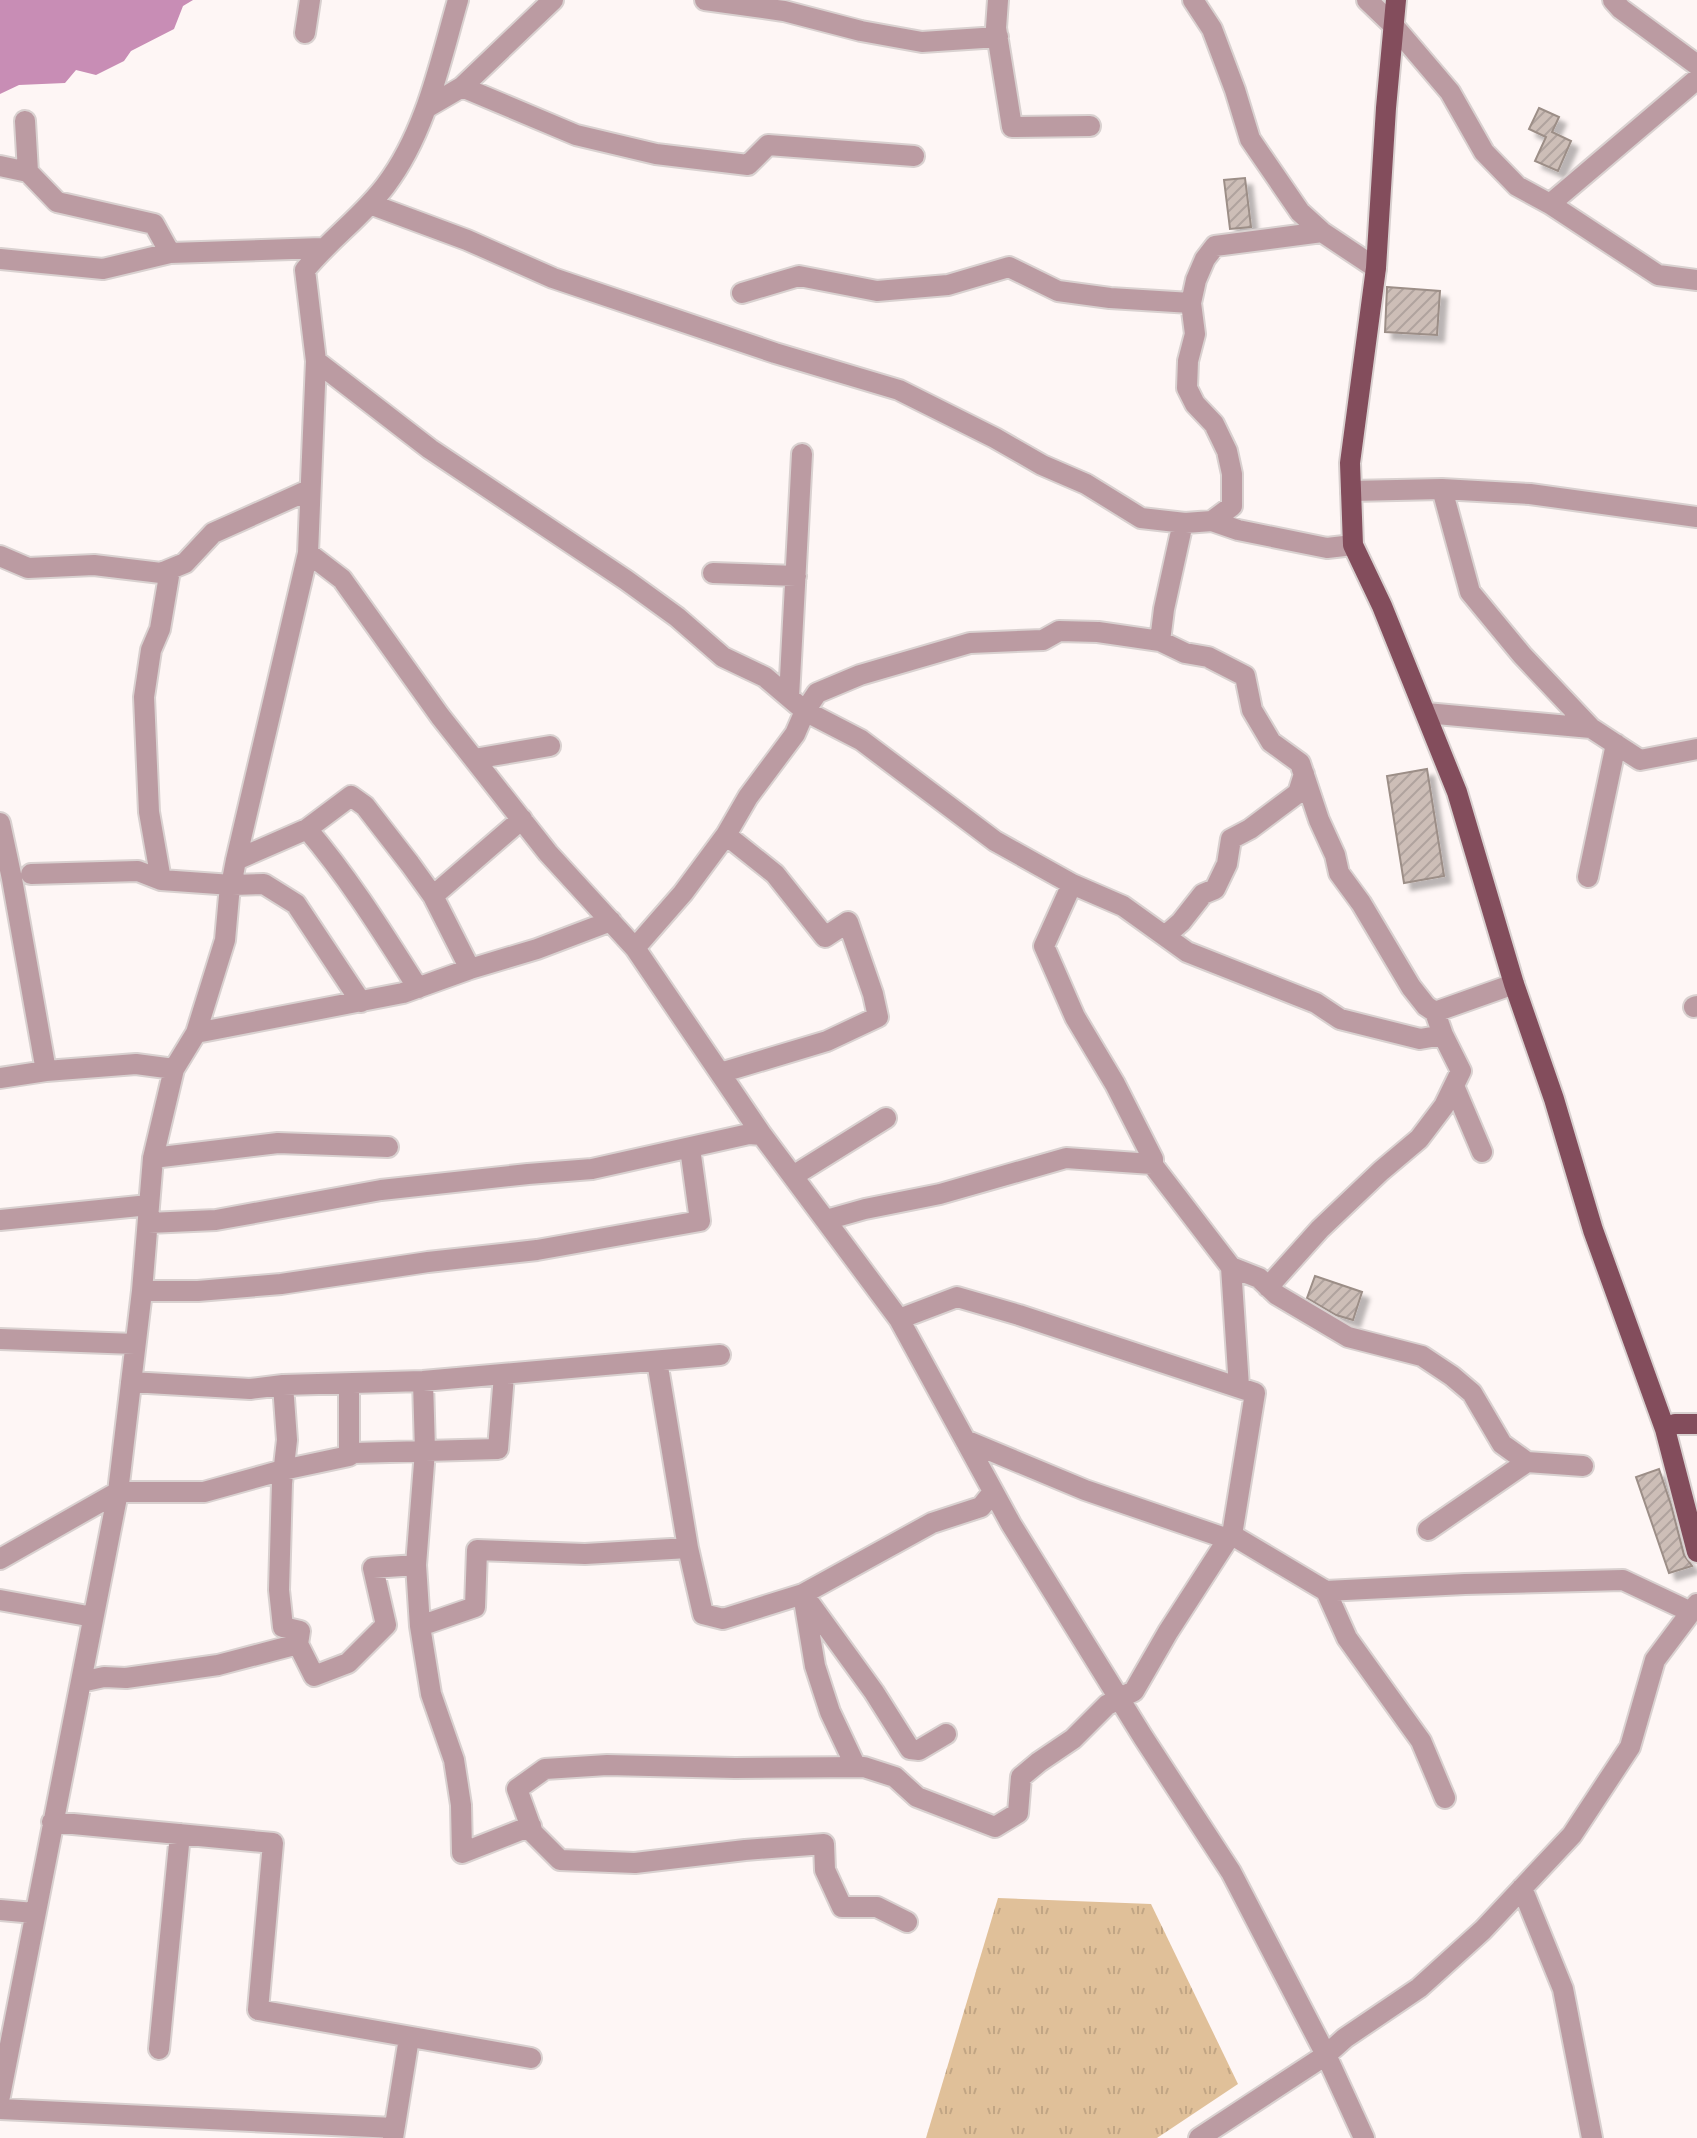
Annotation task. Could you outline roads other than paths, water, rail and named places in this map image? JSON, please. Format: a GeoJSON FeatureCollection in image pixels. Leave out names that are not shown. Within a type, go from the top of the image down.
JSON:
{"type":"FeatureCollection","features":[{"type":"Feature","properties":{"kind":"main road"},"geometry":{"type":"LineString","coordinates":[[1396,0],[1376,268],[1350,463],[1353,545],[1382,606],[1457,792],[1514,984],[1554,1099],[1593,1230],[1692,1506],[1697,1552]]}},
{"type":"Feature","properties":{"kind":"main road"},"geometry":{"type":"LineString","coordinates":[[1665,1429],[1675,1424],[1697,1424]]}},
{"type":"Feature","properties":{"kind":"street"},"geometry":{"type":"LineString","coordinates":[[305,33],[310,0]]}},
{"type":"Feature","properties":{"kind":"street"},"geometry":{"type":"LineString","coordinates":[[0,2096],[118,1492],[142,1291],[153,1158],[174,1069],[196,1033],[225,940],[236,860],[308,553],[316,361],[305,270],[322,248],[370,204],[409,149],[426,108],[458,0]]}},
{"type":"Feature","properties":{"kind":"street"},"geometry":{"type":"LineString","coordinates":[[426,108],[462,87],[553,0]]}},
{"type":"Feature","properties":{"kind":"street"},"geometry":{"type":"LineString","coordinates":[[705,0],[784,11],[861,31],[922,42],[998,37]]}},
{"type":"Feature","properties":{"kind":"street"},"geometry":{"type":"LineString","coordinates":[[998,0],[996,28],[1012,127],[1090,126]]}},
{"type":"Feature","properties":{"kind":"street"},"geometry":{"type":"LineString","coordinates":[[1193,0],[1212,29],[1250,139],[1300,212],[1322,232],[1376,268]]}},
{"type":"Feature","properties":{"kind":"street"},"geometry":{"type":"LineString","coordinates":[[1367,0],[1393,25],[1450,92],[1484,152],[1517,186],[1658,275],[1697,280]]}},
{"type":"Feature","properties":{"kind":"street"},"geometry":{"type":"LineString","coordinates":[[1613,0],[1697,65]]}},
{"type":"Feature","properties":{"kind":"street"},"geometry":{"type":"LineString","coordinates":[[1550,204],[1697,79]]}},
{"type":"Feature","properties":{"kind":"street"},"geometry":{"type":"LineString","coordinates":[[462,87],[576,135],[656,154],[748,165],[768,145],[914,156]]}},
{"type":"Feature","properties":{"kind":"street"},"geometry":{"type":"LineString","coordinates":[[25,121],[28,172]]}},
{"type":"Feature","properties":{"kind":"street"},"geometry":{"type":"LineString","coordinates":[[0,166],[28,172],[57,202],[154,224],[170,253]]}},
{"type":"Feature","properties":{"kind":"street"},"geometry":{"type":"LineString","coordinates":[[370,204],[467,240],[553,278],[775,353],[899,390],[1042,465],[1086,484],[1141,518],[1185,523],[1212,521],[1238,530],[1327,548],[1353,545]]}},
{"type":"Feature","properties":{"kind":"street"},"geometry":{"type":"LineString","coordinates":[[1212,521],[1232,506],[1232,474],[1227,451],[1214,424],[1195,404],[1187,388],[1188,361],[1195,334],[1191,303],[1196,280],[1215,246],[1322,232]]}},
{"type":"Feature","properties":{"kind":"street"},"geometry":{"type":"LineString","coordinates":[[0,259],[103,269],[170,253],[322,248]]}},
{"type":"Feature","properties":{"kind":"street"},"geometry":{"type":"LineString","coordinates":[[742,293],[799,276],[877,291],[948,285],[1009,267],[1058,291],[1191,303]]}},
{"type":"Feature","properties":{"kind":"street"},"geometry":{"type":"LineString","coordinates":[[316,361],[430,449],[677,617],[723,657],[765,677],[805,711],[861,740],[995,841],[1072,884],[1123,906],[1187,952],[1316,1003],[1340,1019],[1420,1039],[1443,1035]]}},
{"type":"Feature","properties":{"kind":"street"},"geometry":{"type":"LineString","coordinates":[[789,697],[802,454]]}},
{"type":"Feature","properties":{"kind":"street"},"geometry":{"type":"LineString","coordinates":[[1442,489],[1470,592],[1522,655],[1591,728],[1640,760],[1697,749]]}},
{"type":"Feature","properties":{"kind":"street"},"geometry":{"type":"LineString","coordinates":[[1351,491],[1442,489],[1530,494],[1697,517]]}},
{"type":"Feature","properties":{"kind":"street"},"geometry":{"type":"LineString","coordinates":[[0,556],[28,568],[94,565],[161,573],[185,563],[213,533],[309,490]]}},
{"type":"Feature","properties":{"kind":"street"},"geometry":{"type":"LineString","coordinates":[[1160,641],[1164,609],[1185,523]]}},
{"type":"Feature","properties":{"kind":"street"},"geometry":{"type":"LineString","coordinates":[[308,553],[342,579],[440,716],[548,853],[635,948],[762,1135],[899,1319],[1011,1524],[1231,1872],[1326,2055],[1364,2138]]}},
{"type":"Feature","properties":{"kind":"street"},"geometry":{"type":"LineString","coordinates":[[161,880],[149,812],[144,697],[151,650],[160,629],[170,570]]}},
{"type":"Feature","properties":{"kind":"street"},"geometry":{"type":"LineString","coordinates":[[713,573],[796,576]]}},
{"type":"Feature","properties":{"kind":"street"},"geometry":{"type":"LineString","coordinates":[[635,948],[683,893],[726,835],[748,797],[795,734],[817,693],[860,675],[970,643],[1043,640],[1059,631],[1098,632],[1160,641],[1185,653],[1208,657],[1245,676],[1252,710],[1271,742],[1300,763],[1339,873],[1361,903],[1411,987],[1435,1012],[1461,1071],[1444,1106],[1419,1139],[1320,1229],[1268,1287]]}},
{"type":"Feature","properties":{"kind":"street"},"geometry":{"type":"LineString","coordinates":[[1426,713],[1591,728]]}},
{"type":"Feature","properties":{"kind":"street"},"geometry":{"type":"LineString","coordinates":[[1588,877],[1616,744]]}},
{"type":"Feature","properties":{"kind":"street"},"geometry":{"type":"LineString","coordinates":[[474,759],[550,746]]}},
{"type":"Feature","properties":{"kind":"street"},"geometry":{"type":"LineString","coordinates":[[1165,936],[1181,922],[1203,894],[1215,889],[1227,864],[1231,839],[1250,829],[1298,793],[1304,774]]}},
{"type":"Feature","properties":{"kind":"street"},"geometry":{"type":"LineString","coordinates":[[236,860],[307,829],[351,796],[365,806],[433,896],[470,969]]}},
{"type":"Feature","properties":{"kind":"street"},"geometry":{"type":"LineString","coordinates":[[433,896],[522,819]]}},
{"type":"Feature","properties":{"kind":"street"},"geometry":{"type":"LineString","coordinates":[[0,823],[14,878],[46,1071]]}},
{"type":"Feature","properties":{"kind":"street"},"geometry":{"type":"LineString","coordinates":[[307,829],[333,859],[418,988]]}},
{"type":"Feature","properties":{"kind":"street"},"geometry":{"type":"LineString","coordinates":[[720,1073],[827,1041],[878,1017],[848,922],[825,937],[775,874],[726,835]]}},
{"type":"Feature","properties":{"kind":"street"},"geometry":{"type":"LineString","coordinates":[[14,878],[138,871],[161,880],[264,884],[296,904],[361,1002]]}},
{"type":"Feature","properties":{"kind":"street"},"geometry":{"type":"LineString","coordinates":[[1072,884],[1044,946],[1075,1017],[1115,1084],[1153,1159],[1153,1166]]}},
{"type":"Feature","properties":{"kind":"street"},"geometry":{"type":"LineString","coordinates":[[196,1033],[418,988],[611,921]]}},
{"type":"Feature","properties":{"kind":"street"},"geometry":{"type":"LineString","coordinates":[[1435,1012],[1514,984]]}},
{"type":"Feature","properties":{"kind":"street"},"geometry":{"type":"LineString","coordinates":[[0,1078],[136,1064],[174,1069]]}},
{"type":"Feature","properties":{"kind":"street"},"geometry":{"type":"LineString","coordinates":[[1454,1086],[1482,1152]]}},
{"type":"Feature","properties":{"kind":"street"},"geometry":{"type":"LineString","coordinates":[[793,1176],[886,1118]]}},
{"type":"Feature","properties":{"kind":"street"},"geometry":{"type":"LineString","coordinates":[[0,1220],[148,1214],[216,1220],[381,1190],[592,1169],[749,1134],[762,1135]]}},
{"type":"Feature","properties":{"kind":"street"},"geometry":{"type":"LineString","coordinates":[[153,1158],[278,1143],[388,1147]]}},
{"type":"Feature","properties":{"kind":"street"},"geometry":{"type":"LineString","coordinates":[[142,1291],[198,1291],[281,1284],[428,1262],[537,1250],[700,1221],[690,1148]]}},
{"type":"Feature","properties":{"kind":"street"},"geometry":{"type":"LineString","coordinates":[[826,1220],[940,1194],[1066,1158],[1152,1164],[1231,1267],[1259,1278],[1277,1295],[1348,1337],[1422,1356],[1442,1369],[1472,1393],[1502,1444],[1527,1462],[1583,1466]]}},
{"type":"Feature","properties":{"kind":"street"},"geometry":{"type":"LineString","coordinates":[[1231,1267],[1239,1387]]}},
{"type":"Feature","properties":{"kind":"street"},"geometry":{"type":"LineString","coordinates":[[899,1319],[957,1297],[1255,1393],[1230,1537],[1134,1691],[1107,1705],[1073,1739],[1021,1777],[1018,1813],[995,1827],[917,1797],[895,1777],[864,1767],[607,1765],[545,1769],[517,1789],[533,1833],[560,1860],[635,1863],[824,1844],[825,1870],[842,1907],[877,1907],[907,1922]]}},
{"type":"Feature","properties":{"kind":"street"},"geometry":{"type":"LineString","coordinates":[[0,1339],[135,1344]]}},
{"type":"Feature","properties":{"kind":"street"},"geometry":{"type":"LineString","coordinates":[[131,1382],[250,1389],[283,1385],[349,1385],[504,1375],[720,1355]]}},
{"type":"Feature","properties":{"kind":"street"},"geometry":{"type":"LineString","coordinates":[[657,1361],[688,1548],[703,1614],[723,1619],[803,1594],[932,1523],[981,1507],[993,1492]]}},
{"type":"Feature","properties":{"kind":"street"},"geometry":{"type":"LineString","coordinates":[[0,1559],[118,1492],[204,1492],[353,1453],[498,1449],[504,1375]]}},
{"type":"Feature","properties":{"kind":"street"},"geometry":{"type":"LineString","coordinates":[[423,1381],[425,1451],[416,1565],[420,1626],[431,1694],[454,1760],[461,1805],[462,1853],[531,1826]]}},
{"type":"Feature","properties":{"kind":"street"},"geometry":{"type":"LineString","coordinates":[[283,1385],[287,1440],[283,1470],[280,1602],[283,1627],[300,1631],[298,1644],[314,1676],[348,1663],[386,1625],[373,1568],[416,1565]]}},
{"type":"Feature","properties":{"kind":"street"},"geometry":{"type":"LineString","coordinates":[[349,1385],[349,1456]]}},
{"type":"Feature","properties":{"kind":"street"},"geometry":{"type":"LineString","coordinates":[[965,1440],[1085,1490],[1230,1537],[1326,1591],[1623,1580],[1694,1608],[1655,1660],[1630,1747],[1572,1835],[1483,1930],[1419,1988],[1345,2038],[1326,2055],[1199,2138]]}},
{"type":"Feature","properties":{"kind":"street"},"geometry":{"type":"LineString","coordinates":[[1428,1530],[1527,1462]]}},
{"type":"Feature","properties":{"kind":"street"},"geometry":{"type":"LineString","coordinates":[[420,1626],[475,1607],[477,1550],[585,1554],[688,1548]]}},
{"type":"Feature","properties":{"kind":"street"},"geometry":{"type":"LineString","coordinates":[[1326,1591],[1347,1638],[1421,1741],[1445,1798]]}},
{"type":"Feature","properties":{"kind":"street"},"geometry":{"type":"LineString","coordinates":[[803,1594],[874,1692],[910,1749],[919,1750],[946,1734]]}},
{"type":"Feature","properties":{"kind":"street"},"geometry":{"type":"LineString","coordinates":[[803,1594],[815,1666],[830,1712],[856,1767]]}},
{"type":"Feature","properties":{"kind":"street"},"geometry":{"type":"LineString","coordinates":[[0,1600],[93,1617]]}},
{"type":"Feature","properties":{"kind":"street"},"geometry":{"type":"LineString","coordinates":[[81,1682],[218,1665],[298,1644]]}},
{"type":"Feature","properties":{"kind":"street"},"geometry":{"type":"LineString","coordinates":[[52,1822],[273,1843],[258,2010],[531,2058]]}},
{"type":"Feature","properties":{"kind":"street"},"geometry":{"type":"LineString","coordinates":[[159,2049],[180,1834]]}},
{"type":"Feature","properties":{"kind":"street"},"geometry":{"type":"LineString","coordinates":[[1522,1888],[1563,1989],[1592,2138]]}},
{"type":"Feature","properties":{"kind":"street"},"geometry":{"type":"LineString","coordinates":[[0,1910],[34,1913]]}},
{"type":"Feature","properties":{"kind":"street"},"geometry":{"type":"LineString","coordinates":[[0,2109],[286,2130],[394,2133],[409,2038]]}}]}
